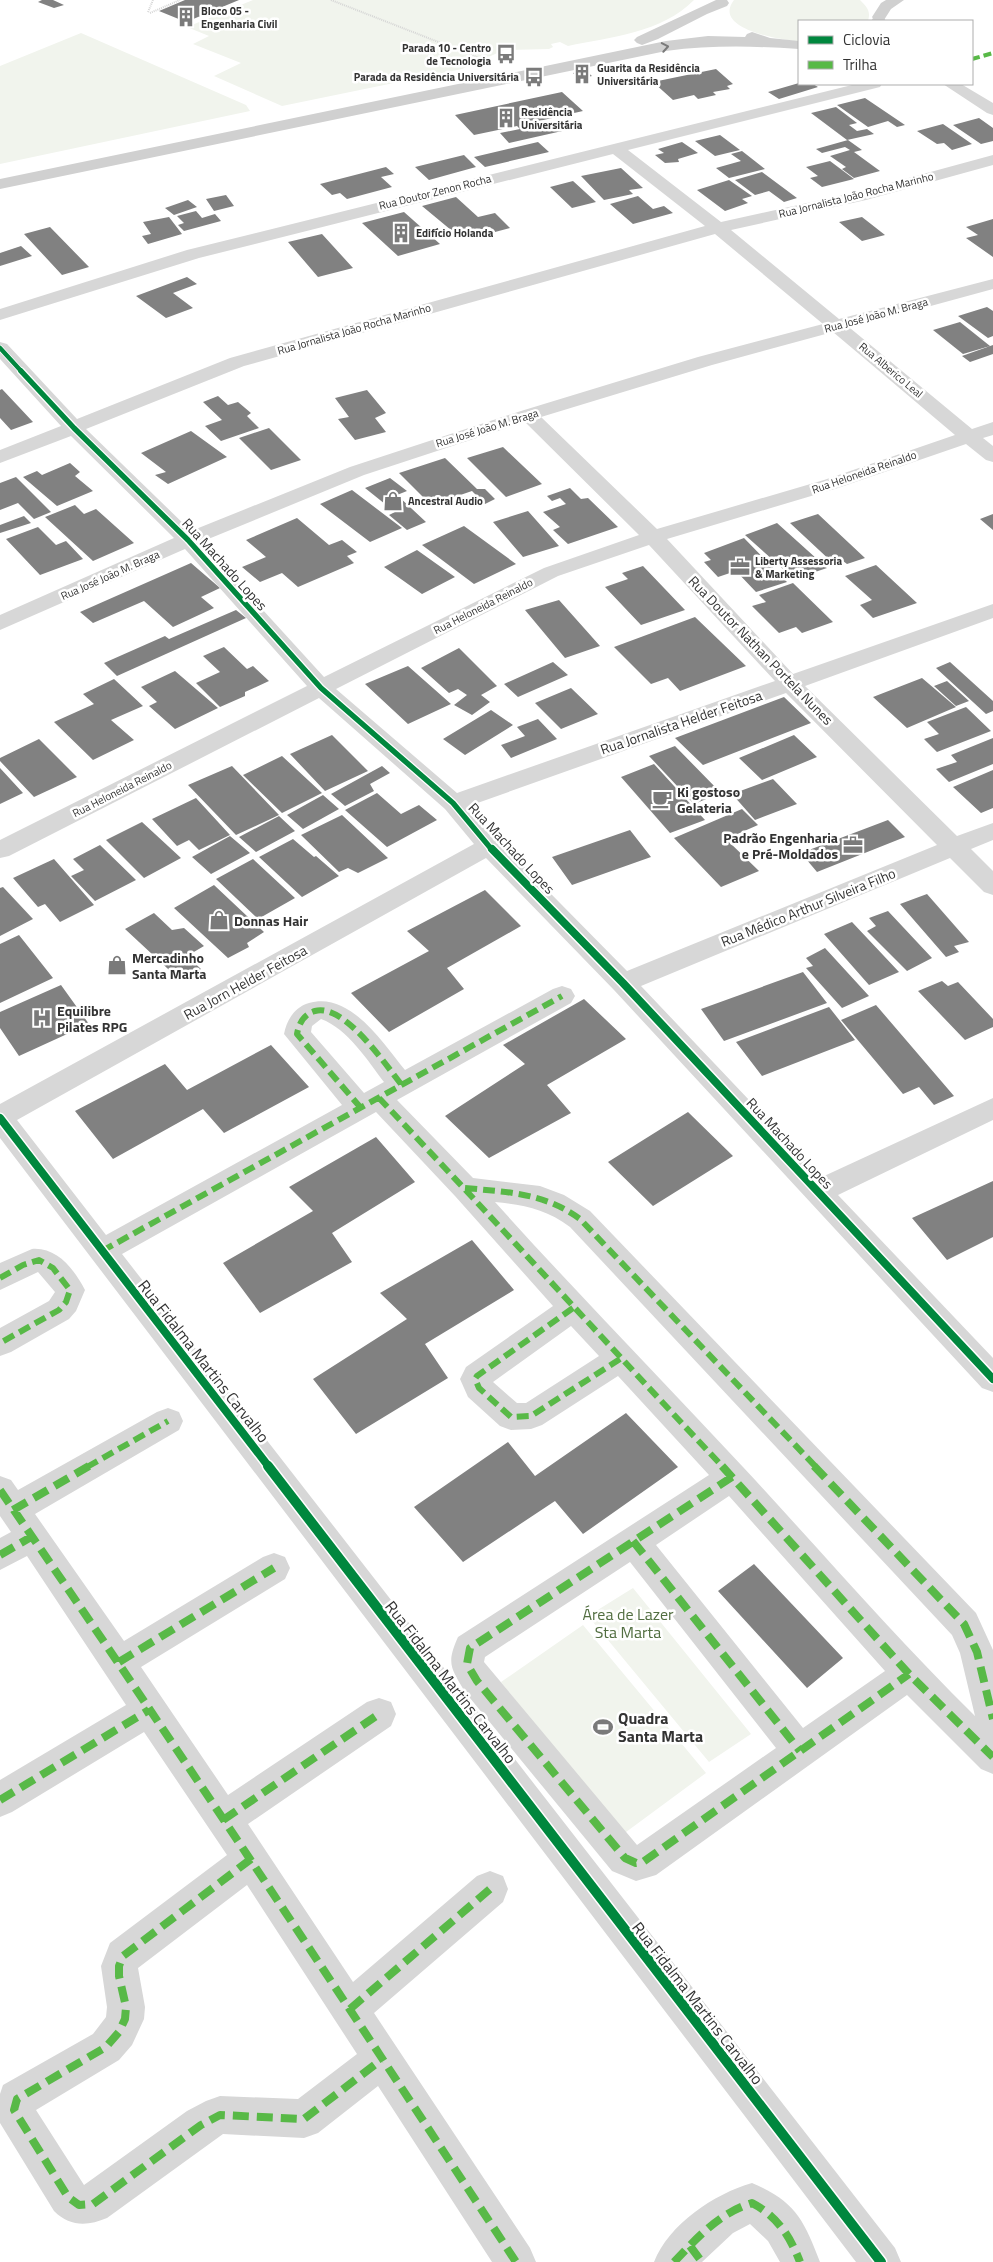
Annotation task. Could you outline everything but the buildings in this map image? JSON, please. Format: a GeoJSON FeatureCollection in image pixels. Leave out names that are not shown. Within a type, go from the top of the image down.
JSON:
{"type":"FeatureCollection","features":[{"type":"Feature","properties":{"kind":"main road"},"geometry":{"type":"LineString","coordinates":[[869,0],[876,6],[878,20]]}},
{"type":"Feature","properties":{"kind":"main road"},"geometry":{"type":"LineString","coordinates":[[878,20],[886,6],[897,0]]}},
{"type":"Feature","properties":{"kind":"main road"},"geometry":{"type":"LineString","coordinates":[[0,173],[642,40],[669,30],[707,8],[725,10],[749,36],[769,42]]}},
{"type":"Feature","properties":{"kind":"main road"},"geometry":{"type":"LineString","coordinates":[[0,184],[666,46],[708,42],[769,42],[798,46]]}},
{"type":"Feature","properties":{"kind":"street","name":"Rua Doutor Zenon Rocha"},"geometry":{"type":"LineString","coordinates":[[0,316],[193,254],[870,85]]}},
{"type":"Feature","properties":{"kind":"street"},"geometry":{"type":"LineString","coordinates":[[954,85],[993,110]]}},
{"type":"Feature","properties":{"kind":"street"},"geometry":{"type":"LineString","coordinates":[[615,148],[718,228]]}},
{"type":"Feature","properties":{"kind":"street","name":"Rua Jornalista João Rocha Marinho"},"geometry":{"type":"LineString","coordinates":[[0,457],[237,362],[718,228],[860,196],[993,160]]}},
{"type":"Feature","properties":{"kind":"street","name":"Rua Alberico Leal"},"geometry":{"type":"LineString","coordinates":[[718,228],[993,456]]}},
{"type":"Feature","properties":{"kind":"street","name":"Rua José João M. Braga"},"geometry":{"type":"LineString","coordinates":[[0,623],[188,540],[356,471],[528,415],[714,359],[993,284]]}},
{"type":"Feature","properties":{"kind":"street","name":"Rua Machado Lopes"},"geometry":{"type":"LineString","coordinates":[[0,348],[74,428],[188,540],[321,688],[453,803],[490,846],[623,983],[993,1379]]}},
{"type":"Feature","properties":{"kind":"street","name":"Rua Doutor Nathan Portela Nunes"},"geometry":{"type":"LineString","coordinates":[[528,415],[653,537],[790,684],[993,886]]}},
{"type":"Feature","properties":{"kind":"street","name":"Rua Heloneida Reinaldo"},"geometry":{"type":"LineString","coordinates":[[0,850],[551,572],[653,537],[831,484],[993,428]]}},
{"type":"Feature","properties":{"kind":"street","name":"Rua Jornalista Helder Feitosa"},"geometry":{"type":"LineString","coordinates":[[453,803],[993,611]]}},
{"type":"Feature","properties":{"kind":"street","name":"Rua Médico Arthur Silveira Filho"},"geometry":{"type":"LineString","coordinates":[[623,983],[993,831]]}},
{"type":"Feature","properties":{"kind":"street","name":"Rua Jorn Helder Feitosa"},"geometry":{"type":"LineString","coordinates":[[0,1118],[490,846]]}},
{"type":"Feature","properties":{"kind":"street"},"geometry":{"type":"LineString","coordinates":[[102,1251],[562,996]]}},
{"type":"Feature","properties":{"kind":"street"},"geometry":{"type":"LineString","coordinates":[[380,1097],[620,1359],[732,1477],[909,1674],[993,1757]]}},
{"type":"Feature","properties":{"kind":"street"},"geometry":{"type":"LineString","coordinates":[[818,1192],[993,1108]]}},
{"type":"Feature","properties":{"kind":"street","name":"Rua Fidalma Martins Carvalho"},"geometry":{"type":"LineString","coordinates":[[0,1118],[881,2262]]}},
{"type":"Feature","properties":{"kind":"street"},"geometry":{"type":"LineString","coordinates":[[465,1188],[543,1197],[580,1219],[964,1624],[978,1652],[993,1719]]}},
{"type":"Feature","properties":{"kind":"street"},"geometry":{"type":"LineString","coordinates":[[0,1278],[29,1261],[37,1259],[49,1262],[70,1290],[66,1302],[59,1310],[0,1343]]}},
{"type":"Feature","properties":{"kind":"street"},"geometry":{"type":"LineString","coordinates":[[573,1308],[476,1376],[475,1379],[479,1388],[511,1417],[531,1416],[620,1359]]}},
{"type":"Feature","properties":{"kind":"street"},"geometry":{"type":"LineString","coordinates":[[0,1556],[14,1512],[168,1421]]}},
{"type":"Feature","properties":{"kind":"street"},"geometry":{"type":"LineString","coordinates":[[732,1477],[470,1648],[467,1664],[478,1681],[625,1858],[636,1864],[643,1862],[909,1674]]}},
{"type":"Feature","properties":{"kind":"street"},"geometry":{"type":"LineString","coordinates":[[14,1512],[119,1662],[280,1907],[350,2008],[381,2060],[516,2262]]}},
{"type":"Feature","properties":{"kind":"street"},"geometry":{"type":"LineString","coordinates":[[632,1541],[800,1751]]}},
{"type":"Feature","properties":{"kind":"street"},"geometry":{"type":"LineString","coordinates":[[119,1662],[274,1568]]}},
{"type":"Feature","properties":{"kind":"street"},"geometry":{"type":"LineString","coordinates":[[0,1800],[149,1710]]}},
{"type":"Feature","properties":{"kind":"street"},"geometry":{"type":"LineString","coordinates":[[223,1820],[379,1714]]}},
{"type":"Feature","properties":{"kind":"street"},"geometry":{"type":"LineString","coordinates":[[250,1859],[123,1956],[118,1966],[128,2008],[124,2022],[114,2039],[106,2047],[16,2099],[14,2110],[68,2197],[73,2203],[80,2206],[93,2204],[202,2125],[220,2115],[304,2119],[381,2060]]}},
{"type":"Feature","properties":{"kind":"street"},"geometry":{"type":"LineString","coordinates":[[350,2008],[490,1889]]}},
{"type":"Feature","properties":{"kind":"street"},"geometry":{"type":"LineString","coordinates":[[689,2257],[723,2216],[738,2206],[752,2203],[776,2218],[783,2226],[800,2262]]}},
{"type":"Feature","properties":{"kind":"path"},"geometry":{"type":"LineString","coordinates":[[153,0],[149,12],[180,0]]}},
{"type":"Feature","properties":{"kind":"path"},"geometry":{"type":"LineString","coordinates":[[331,0],[504,69]]}},
{"type":"Feature","properties":{"kind":"green space"},"geometry":{"type":"Polygon","coordinates":[[[253,0],[694,0],[667,20],[635,32],[568,46],[560,42],[551,44],[553,47],[549,49],[504,50],[462,69],[282,106],[214,76],[241,63],[193,44],[209,36],[187,27],[253,0]]]}},
{"type":"Feature","properties":{"kind":"green space"},"geometry":{"type":"Polygon","coordinates":[[[734,0],[860,0],[868,9],[869,18],[868,20],[798,20],[798,41],[794,41],[774,38],[749,30],[739,25],[732,18],[730,10],[734,0]]]}},
{"type":"Feature","properties":{"kind":"green space"},"geometry":{"type":"Polygon","coordinates":[[[81,33],[246,105],[250,111],[0,164],[0,66],[81,33]]]}},
{"type":"Feature","properties":{"kind":"green space","name":"Área de Lazer Sta Marta"},"geometry":{"type":"Polygon","coordinates":[[[633,1588],[751,1734],[709,1762],[588,1616],[633,1588]]]}},
{"type":"Feature","properties":{"kind":"green space","name":"Quadra Santa Marta"},"geometry":{"type":"Polygon","coordinates":[[[583,1625],[706,1773],[622,1835],[501,1682],[583,1625]]]}},
{"type":"Feature","properties":{"kind":"marked path"},"geometry":{"type":"LineString","coordinates":[[973,59],[993,53]]}},
{"type":"Feature","properties":{"kind":"marked path"},"geometry":{"type":"LineString","coordinates":[[102,1251],[562,996]]}},
{"type":"Feature","properties":{"kind":"marked path"},"geometry":{"type":"LineString","coordinates":[[361,1108],[297,1034],[301,1021],[311,1012],[322,1009],[334,1013],[347,1022],[360,1034],[401,1084]]}},
{"type":"Feature","properties":{"kind":"marked path"},"geometry":{"type":"LineString","coordinates":[[379,1098],[465,1188],[573,1308],[732,1477],[909,1674],[993,1757]]}},
{"type":"Feature","properties":{"kind":"marked path"},"geometry":{"type":"LineString","coordinates":[[465,1188],[526,1194],[554,1203],[580,1219],[964,1624],[977,1652],[993,1719]]}},
{"type":"Feature","properties":{"kind":"marked path"},"geometry":{"type":"LineString","coordinates":[[0,1278],[23,1265],[39,1260],[53,1268],[70,1290],[66,1302],[59,1310],[0,1343]]}},
{"type":"Feature","properties":{"kind":"marked path"},"geometry":{"type":"LineString","coordinates":[[573,1308],[477,1376],[475,1379],[479,1388],[511,1417],[531,1416],[620,1359]]}},
{"type":"Feature","properties":{"kind":"marked path"},"geometry":{"type":"LineString","coordinates":[[13,1510],[168,1421]]}},
{"type":"Feature","properties":{"kind":"marked path"},"geometry":{"type":"LineString","coordinates":[[732,1477],[470,1648],[467,1664],[477,1681],[625,1858],[636,1863],[643,1862],[909,1674]]}},
{"type":"Feature","properties":{"kind":"marked path"},"geometry":{"type":"LineString","coordinates":[[0,1490],[119,1662],[149,1710],[251,1859],[516,2262]]}},
{"type":"Feature","properties":{"kind":"marked path"},"geometry":{"type":"LineString","coordinates":[[0,1555],[31,1537]]}},
{"type":"Feature","properties":{"kind":"marked path"},"geometry":{"type":"LineString","coordinates":[[633,1541],[800,1751]]}},
{"type":"Feature","properties":{"kind":"marked path"},"geometry":{"type":"LineString","coordinates":[[119,1662],[274,1568]]}},
{"type":"Feature","properties":{"kind":"marked path"},"geometry":{"type":"LineString","coordinates":[[0,1800],[149,1710]]}},
{"type":"Feature","properties":{"kind":"marked path"},"geometry":{"type":"LineString","coordinates":[[223,1820],[379,1714]]}},
{"type":"Feature","properties":{"kind":"marked path"},"geometry":{"type":"LineString","coordinates":[[251,1859],[123,1956],[119,1966],[119,1976],[125,1996],[125,2019],[119,2032],[106,2047],[17,2099],[14,2110],[68,2197],[79,2205],[93,2204],[201,2125],[220,2115],[304,2119],[381,2060]]}},
{"type":"Feature","properties":{"kind":"marked path"},"geometry":{"type":"LineString","coordinates":[[350,2009],[490,1889]]}},
{"type":"Feature","properties":{"kind":"marked path"},"geometry":{"type":"LineString","coordinates":[[674,2262],[709,2226],[740,2206],[752,2203],[769,2213],[782,2227],[788,2235],[800,2262]]}},
{"type":"Feature","properties":{"kind":"marked path"},"geometry":{"type":"LineString","coordinates":[[690,2246],[702,2262]]}},
{"type":"Feature","properties":{"kind":"cycle path"},"geometry":{"type":"LineString","coordinates":[[0,348],[74,428],[188,540],[321,688],[453,803],[489,846],[623,983],[993,1379]]}},
{"type":"Feature","properties":{"kind":"cycle path"},"geometry":{"type":"LineString","coordinates":[[0,1118],[881,2262]]}},
{"type":"Feature","properties":{"kind":"place","name":"Bloco 05 - Engenharia Civil"},"geometry":{"type":"Point","coordinates":[186,17]}},
{"type":"Feature","properties":{"kind":"place","name":"Parada 10 - Centro de Tecnologia"},"geometry":{"type":"Point","coordinates":[506,54]}},
{"type":"Feature","properties":{"kind":"place","name":"Guarita da Residência Universitária"},"geometry":{"type":"Point","coordinates":[582,74]}},
{"type":"Feature","properties":{"kind":"place","name":"Parada da Residência Universitária"},"geometry":{"type":"Point","coordinates":[534,77]}},
{"type":"Feature","properties":{"kind":"place","name":"Residência Universitária"},"geometry":{"type":"Point","coordinates":[506,118]}},
{"type":"Feature","properties":{"kind":"place","name":"Edifício Holanda"},"geometry":{"type":"Point","coordinates":[401,233]}},
{"type":"Feature","properties":{"kind":"place","name":"Ancestral Audio"},"geometry":{"type":"Point","coordinates":[393,501]}},
{"type":"Feature","properties":{"kind":"place","name":"Liberty Assessoria & Marketing"},"geometry":{"type":"Point","coordinates":[740,567]}},
{"type":"Feature","properties":{"kind":"place","name":"Ki gostoso Gelateria"},"geometry":{"type":"Point","coordinates":[662,799]}},
{"type":"Feature","properties":{"kind":"place","name":"Padrão Engenharia e Pré-Moldados"},"geometry":{"type":"Point","coordinates":[853,845]}},
{"type":"Feature","properties":{"kind":"place","name":"Donnas Hair"},"geometry":{"type":"Point","coordinates":[219,920]}},
{"type":"Feature","properties":{"kind":"place","name":"Mercadinho Santa Marta"},"geometry":{"type":"Point","coordinates":[117,965]}},
{"type":"Feature","properties":{"kind":"place","name":"Equilibre Pilates RPG"},"geometry":{"type":"Point","coordinates":[42,1018]}},
{"type":"Feature","properties":{"kind":"place","name":"Quadra Santa Marta"},"geometry":{"type":"Point","coordinates":[603,1727]}}]}
